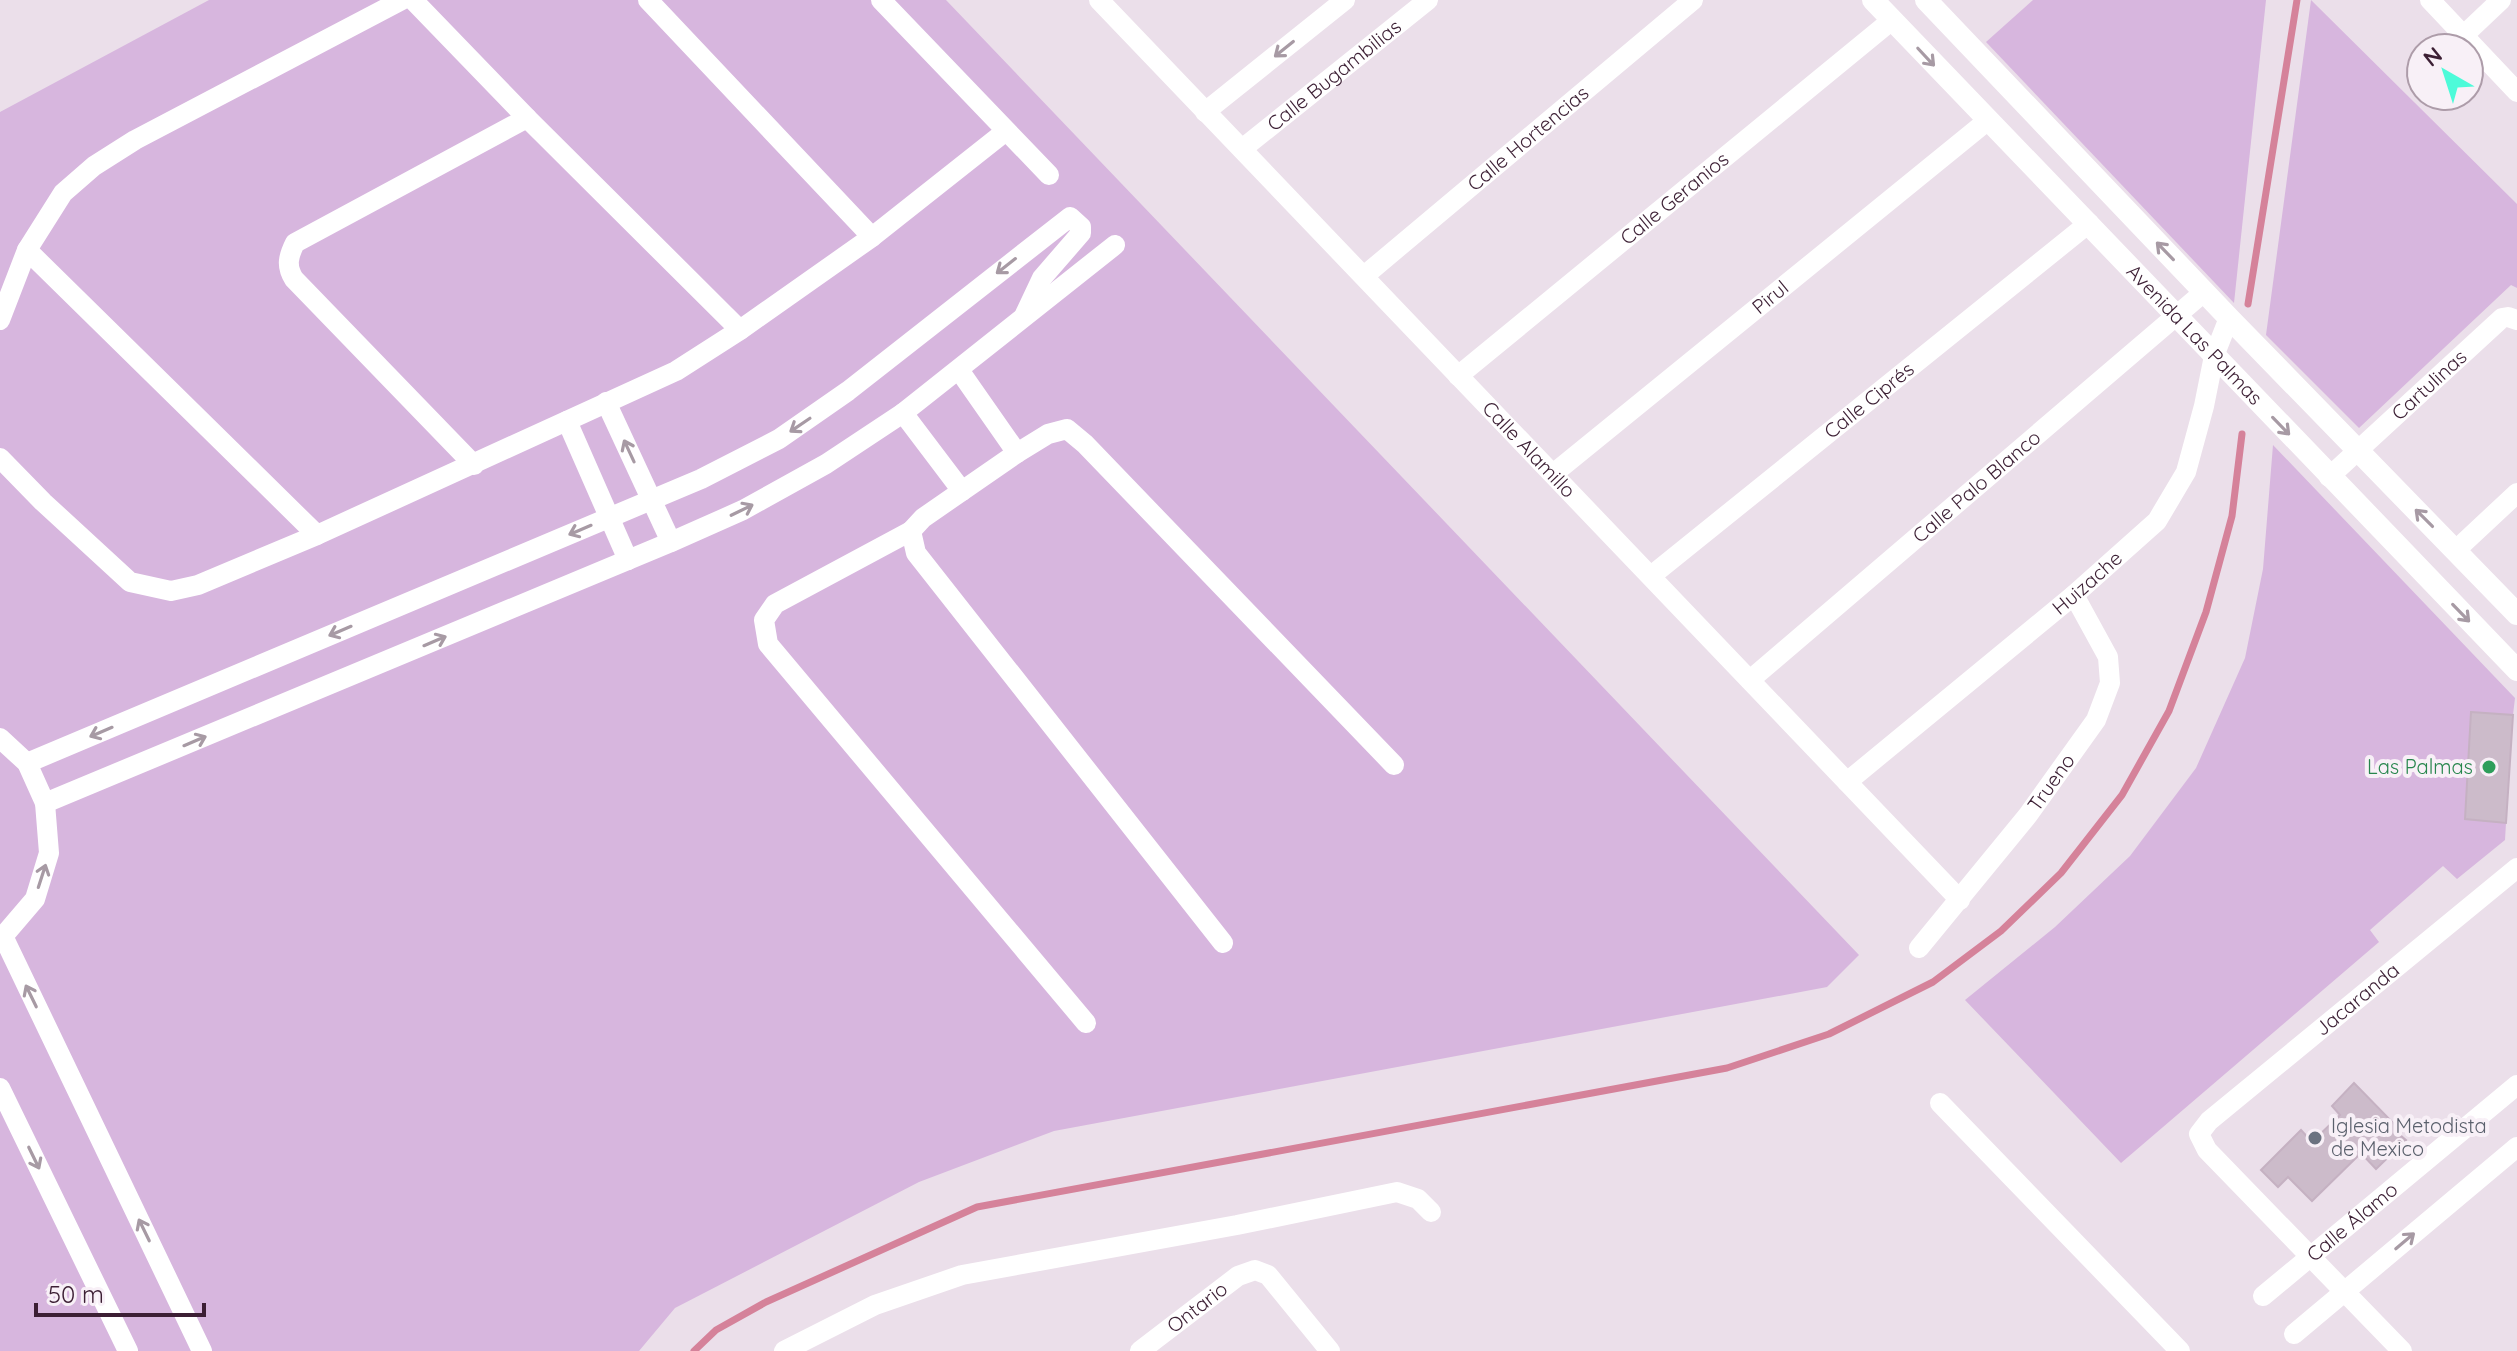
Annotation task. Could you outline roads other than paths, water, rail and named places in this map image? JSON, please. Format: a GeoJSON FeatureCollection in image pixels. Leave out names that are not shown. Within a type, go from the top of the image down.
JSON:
{"type":"FeatureCollection","features":[{"type":"Feature","properties":{"kind":"street"},"geometry":{"type":"LineString","coordinates":[[0,320],[27,250],[63,193],[94,166],[135,140],[402,0]]}},
{"type":"Feature","properties":{"kind":"street"},"geometry":{"type":"LineString","coordinates":[[413,0],[740,330]]}},
{"type":"Feature","properties":{"kind":"street"},"geometry":{"type":"LineString","coordinates":[[648,0],[872,237]]}},
{"type":"Feature","properties":{"kind":"street"},"geometry":{"type":"LineString","coordinates":[[881,0],[1049,175]]}},
{"type":"Feature","properties":{"kind":"street","name":"Calle Alamillo"},"geometry":{"type":"LineString","coordinates":[[1099,0],[1960,900]]}},
{"type":"Feature","properties":{"kind":"street"},"geometry":{"type":"LineString","coordinates":[[1205,112],[1345,0]]}},
{"type":"Feature","properties":{"kind":"street","name":"Calle Bugambilias"},"geometry":{"type":"LineString","coordinates":[[1242,149],[1428,0]]}},
{"type":"Feature","properties":{"kind":"street","name":"Calle Hortencias"},"geometry":{"type":"LineString","coordinates":[[1364,276],[1693,0]]}},
{"type":"Feature","properties":{"kind":"street","name":"Avenida Las Palmas"},"geometry":{"type":"LineString","coordinates":[[1873,0],[2517,670]]}},
{"type":"Feature","properties":{"kind":"street","name":"Avenida Las Palmas"},"geometry":{"type":"LineString","coordinates":[[1926,0],[2517,614]]}},
{"type":"Feature","properties":{"kind":"street"},"geometry":{"type":"LineString","coordinates":[[2430,0],[2461,32]]}},
{"type":"Feature","properties":{"kind":"street"},"geometry":{"type":"LineString","coordinates":[[2467,32],[2501,0]]}},
{"type":"Feature","properties":{"kind":"street","name":"Calle Geranios"},"geometry":{"type":"LineString","coordinates":[[1458,376],[1892,20]]}},
{"type":"Feature","properties":{"kind":"street"},"geometry":{"type":"LineString","coordinates":[[2485,58],[2517,92]]}},
{"type":"Feature","properties":{"kind":"street"},"geometry":{"type":"LineString","coordinates":[[474,465],[294,279],[288,268],[289,255],[295,243],[527,118]]}},
{"type":"Feature","properties":{"kind":"street","name":"Pirul"},"geometry":{"type":"LineString","coordinates":[[1553,474],[1987,121]]}},
{"type":"Feature","properties":{"kind":"street"},"geometry":{"type":"LineString","coordinates":[[0,458],[130,582],[171,591],[198,585],[474,465],[676,371],[872,237],[1006,131]]}},
{"type":"Feature","properties":{"kind":"street"},"geometry":{"type":"LineString","coordinates":[[27,763],[701,479],[779,439],[848,391],[1070,217],[1081,227],[1081,233],[1042,278],[1025,314]]}},
{"type":"Feature","properties":{"kind":"street","name":"Calle Ciprés"},"geometry":{"type":"LineString","coordinates":[[1651,576],[2089,223]]}},
{"type":"Feature","properties":{"kind":"street"},"geometry":{"type":"LineString","coordinates":[[45,803],[743,510],[826,464],[903,413],[1115,245]]}},
{"type":"Feature","properties":{"kind":"street"},"geometry":{"type":"LineString","coordinates":[[27,250],[317,535]]}},
{"type":"Feature","properties":{"kind":"street","name":"Calle Palo Blanco"},"geometry":{"type":"LineString","coordinates":[[1750,680],[2204,292]]}},
{"type":"Feature","properties":{"kind":"street","name":"Huizache"},"geometry":{"type":"LineString","coordinates":[[1847,782],[2074,595],[2157,521],[2186,472],[2214,356],[2229,318]]}},
{"type":"Feature","properties":{"kind":"street","name":"Cartulinas"},"geometry":{"type":"LineString","coordinates":[[2329,477],[2510,319]]}},
{"type":"Feature","properties":{"kind":"street"},"geometry":{"type":"LineString","coordinates":[[959,370],[1017,453]]}},
{"type":"Feature","properties":{"kind":"street"},"geometry":{"type":"LineString","coordinates":[[606,402],[671,542]]}},
{"type":"Feature","properties":{"kind":"street"},"geometry":{"type":"LineString","coordinates":[[903,413],[962,491]]}},
{"type":"Feature","properties":{"kind":"street"},"geometry":{"type":"LineString","coordinates":[[567,421],[628,560]]}},
{"type":"Feature","properties":{"kind":"street"},"geometry":{"type":"LineString","coordinates":[[1086,1023],[768,644],[764,620],[775,604],[911,531],[923,518],[1017,453],[1048,434],[1067,429],[1085,444],[1394,765]]}},
{"type":"Feature","properties":{"kind":"street"},"geometry":{"type":"LineString","coordinates":[[2456,550],[2517,493]]}},
{"type":"Feature","properties":{"kind":"street"},"geometry":{"type":"LineString","coordinates":[[911,531],[916,553],[1223,943]]}},
{"type":"Feature","properties":{"kind":"street","name":"Trueno"},"geometry":{"type":"LineString","coordinates":[[1919,948],[2028,815],[2096,720],[2110,683],[2108,657],[2074,595]]}},
{"type":"Feature","properties":{"kind":"street"},"geometry":{"type":"LineString","coordinates":[[0,738],[27,763],[45,803],[49,853],[35,899],[2,939],[202,1351]]}},
{"type":"Feature","properties":{"kind":"street","name":"Jacaranda"},"geometry":{"type":"LineString","coordinates":[[2312,1256],[2207,1150],[2199,1134],[2209,1121],[2517,868]]}},
{"type":"Feature","properties":{"kind":"street","name":"Calle Álamo"},"geometry":{"type":"LineString","coordinates":[[2263,1296],[2517,1085]]}},
{"type":"Feature","properties":{"kind":"street"},"geometry":{"type":"LineString","coordinates":[[0,1088],[128,1351]]}},
{"type":"Feature","properties":{"kind":"street"},"geometry":{"type":"LineString","coordinates":[[1940,1103],[2180,1351]]}},
{"type":"Feature","properties":{"kind":"street"},"geometry":{"type":"LineString","coordinates":[[2294,1334],[2517,1147]]}},
{"type":"Feature","properties":{"kind":"street"},"geometry":{"type":"LineString","coordinates":[[784,1351],[875,1305],[962,1275],[1237,1225],[1397,1192],[1418,1199],[1431,1212]]}},
{"type":"Feature","properties":{"kind":"street"},"geometry":{"type":"LineString","coordinates":[[2312,1256],[2402,1351]]}},
{"type":"Feature","properties":{"kind":"street","name":"Ontario"},"geometry":{"type":"LineString","coordinates":[[1140,1351],[1238,1276],[1255,1270],[1268,1275],[1330,1351]]}},
{"type":"Feature","properties":{"kind":"waterway"},"geometry":{"type":"LineString","coordinates":[[2248,304],[2297,0]]}},
{"type":"Feature","properties":{"kind":"waterway"},"geometry":{"type":"LineString","coordinates":[[694,1351],[716,1330],[766,1302],[977,1207],[1727,1068],[1829,1034],[1933,982],[2001,931],[2061,873],[2122,795],[2169,711],[2206,612],[2232,516],[2242,434]]}},
{"type":"Feature","properties":{"kind":"place","name":"Las Palmas"},"geometry":{"type":"Point","coordinates":[2489,767]}},
{"type":"Feature","properties":{"kind":"place","name":"Iglesia Metodista de Mexico"},"geometry":{"type":"Point","coordinates":[2315,1138]}}]}
